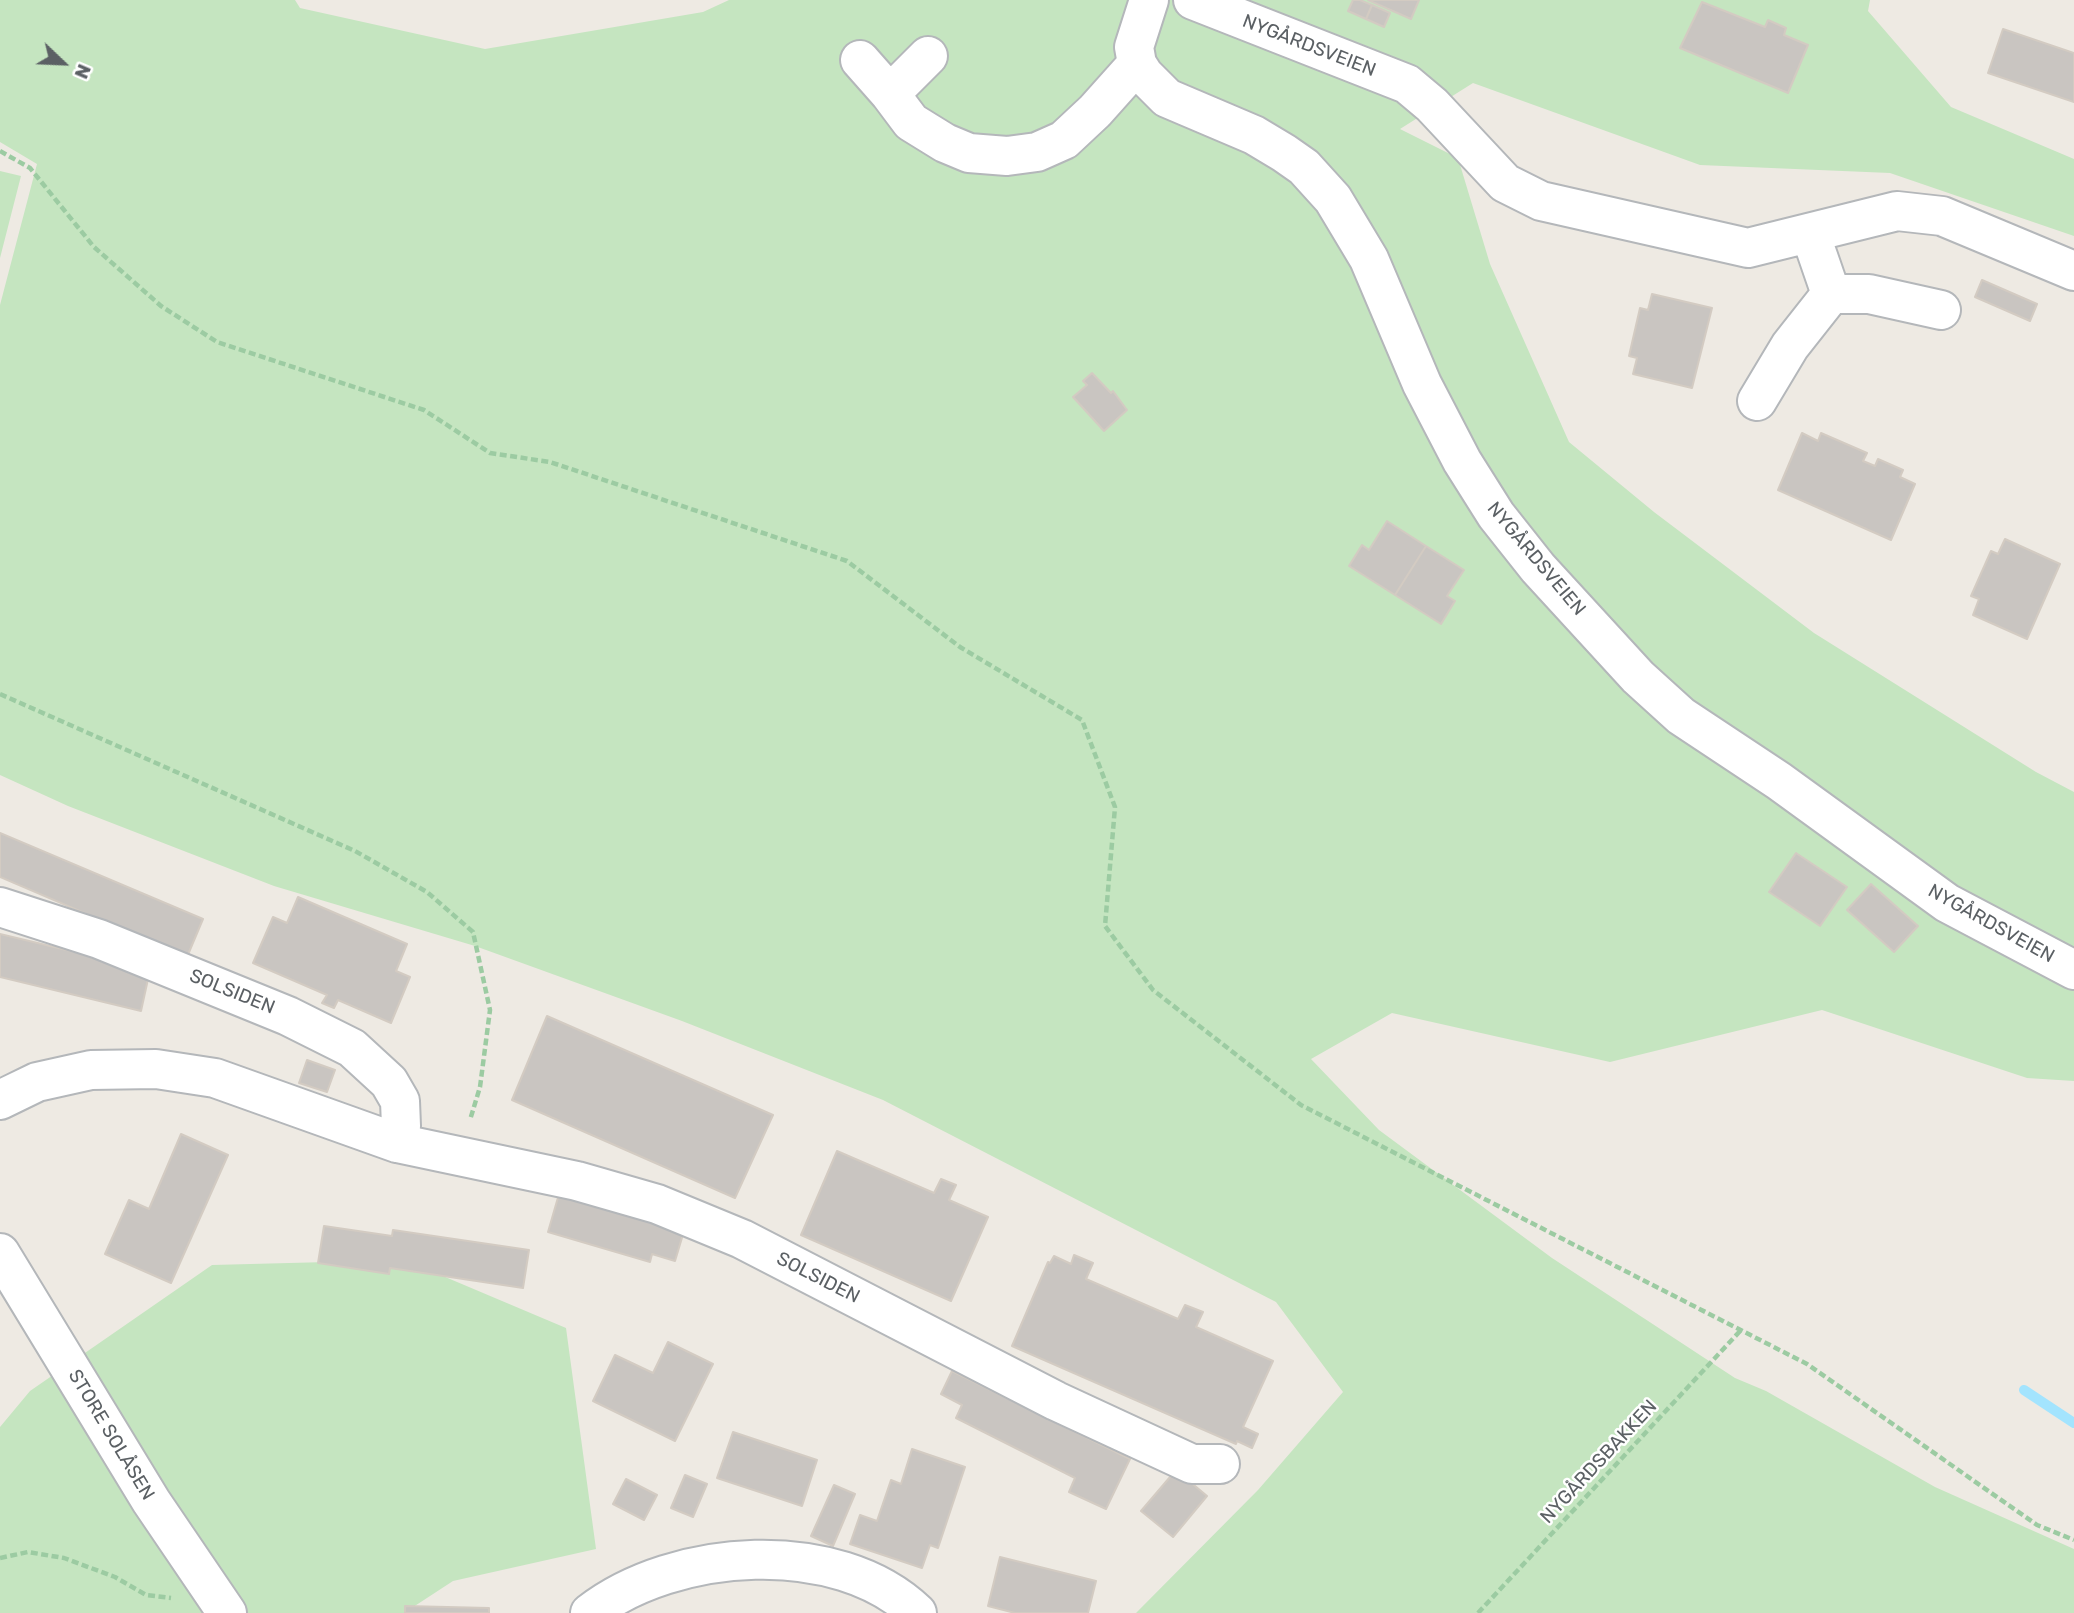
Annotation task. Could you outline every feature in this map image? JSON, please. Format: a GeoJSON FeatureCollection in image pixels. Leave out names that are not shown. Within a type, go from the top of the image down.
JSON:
{"type":"FeatureCollection","features":[{"type":"Feature","properties":{"kind":"street"},"geometry":{"type":"LineString","coordinates":[[860,60],[911,122],[945,143],[969,153],[1007,156],[1037,152],[1064,140],[1095,111],[1137,64],[1134,47],[1149,0]]}},
{"type":"Feature","properties":{"kind":"street","name":"NYGÅRDSVEIEN"},"geometry":{"type":"LineString","coordinates":[[1193,0],[1407,84],[1432,105],[1504,183],[1541,201],[1748,248],[1898,212],[1942,216],[2074,271]]}},
{"type":"Feature","properties":{"kind":"street"},"geometry":{"type":"LineString","coordinates":[[890,94],[928,56]]}},
{"type":"Feature","properties":{"kind":"street","name":"NYGÅRDSVEIEN"},"geometry":{"type":"LineString","coordinates":[[1137,64],[1167,98],[1254,135],[1284,153],[1304,167],[1333,199],[1369,259],[1422,384],[1462,461],[1496,516],[1538,568],[1638,677],[1681,716],[1779,781],[1947,903],[2074,970]]}},
{"type":"Feature","properties":{"kind":"street"},"geometry":{"type":"LineString","coordinates":[[1810,233],[1831,294]]}},
{"type":"Feature","properties":{"kind":"street"},"geometry":{"type":"LineString","coordinates":[[1831,294],[1869,294],[1941,310]]}},
{"type":"Feature","properties":{"kind":"street"},"geometry":{"type":"LineString","coordinates":[[1757,401],[1790,346],[1831,294]]}},
{"type":"Feature","properties":{"kind":"street","name":"SOLSIDEN"},"geometry":{"type":"LineString","coordinates":[[0,907],[99,939],[288,1016],[352,1048],[389,1082],[400,1101],[401,1126],[397,1143]]}},
{"type":"Feature","properties":{"kind":"street","name":"SOLSIDEN"},"geometry":{"type":"LineString","coordinates":[[0,1100],[37,1082],[91,1070],[156,1069],[215,1078],[397,1143],[577,1181],[657,1205],[730,1234],[1056,1401],[1192,1464],[1220,1464]]}},
{"type":"Feature","properties":{"kind":"street","name":"STORE SOLÅSEN"},"geometry":{"type":"LineString","coordinates":[[0,1253],[151,1502],[227,1613]]}},
{"type":"Feature","properties":{"kind":"street"},"geometry":{"type":"LineString","coordinates":[[590,1613],[622,1592],[673,1571],[709,1563],[769,1559],[799,1562],[857,1576],[901,1597],[917,1613]]}},
{"type":"Feature","properties":{"kind":"path"},"geometry":{"type":"LineString","coordinates":[[0,151],[30,168],[94,247],[152,298],[217,342],[424,410],[490,453],[550,462],[847,561],[960,647],[1082,720],[1115,807],[1105,926],[1153,990],[1301,1105],[1807,1364],[2037,1525],[2074,1540]]}},
{"type":"Feature","properties":{"kind":"path"},"geometry":{"type":"LineString","coordinates":[[0,694],[355,851],[427,892],[473,932],[490,1010],[480,1087],[460,1156]]}},
{"type":"Feature","properties":{"kind":"path","name":"NYGÅRDSBAKKEN"},"geometry":{"type":"LineString","coordinates":[[1478,1613],[1741,1330]]}},
{"type":"Feature","properties":{"kind":"path"},"geometry":{"type":"LineString","coordinates":[[0,1558],[28,1552],[64,1558],[116,1577],[146,1595],[169,1599],[185,1594],[203,1578]]}},
{"type":"Feature","properties":{"kind":"green space"},"geometry":{"type":"Polygon","coordinates":[[[0,0],[295,0],[300,8],[485,49],[703,12],[729,0],[1870,0],[1868,11],[1951,107],[2074,159],[2074,236],[1890,173],[1700,165],[1473,83],[1400,129],[1458,158],[1490,264],[1569,442],[1654,512],[1814,633],[2036,772],[2074,792],[2074,1081],[2027,1078],[1822,1010],[1610,1062],[1392,1013],[1311,1059],[1379,1130],[1552,1258],[1735,1378],[1766,1391],[1935,1487],[2074,1549],[2074,1613],[1136,1613],[1258,1490],[1343,1392],[1276,1302],[883,1100],[682,1021],[475,946],[274,886],[68,806],[0,775],[0,305],[37,164],[0,142],[0,0]]]}},
{"type":"Feature","properties":{"kind":"green space"},"geometry":{"type":"Polygon","coordinates":[[[0,171],[21,176],[0,258],[0,171]]]}},
{"type":"Feature","properties":{"kind":"green space"},"geometry":{"type":"Polygon","coordinates":[[[405,1260],[566,1328],[596,1549],[453,1581],[404,1613],[0,1613],[0,1427],[30,1391],[212,1265],[405,1260]]]}},
{"type":"Feature","properties":{"kind":"building"},"geometry":{"type":"Polygon","coordinates":[[[1353,0],[1372,5],[1366,19],[1348,11],[1353,0]]]}},
{"type":"Feature","properties":{"kind":"building"},"geometry":{"type":"Polygon","coordinates":[[[1368,0],[1419,0],[1411,19],[1368,0]]]}},
{"type":"Feature","properties":{"kind":"building"},"geometry":{"type":"Polygon","coordinates":[[[1702,2],[1765,27],[1768,20],[1786,28],[1784,35],[1808,45],[1788,93],[1680,48],[1702,2]]]}},
{"type":"Feature","properties":{"kind":"building"},"geometry":{"type":"Polygon","coordinates":[[[1372,5],[1390,13],[1384,27],[1366,19],[1372,5]]]}},
{"type":"Feature","properties":{"kind":"building"},"geometry":{"type":"Polygon","coordinates":[[[2003,29],[2074,53],[2074,102],[1988,73],[2003,29]]]}},
{"type":"Feature","properties":{"kind":"building"},"geometry":{"type":"Polygon","coordinates":[[[1982,280],[2037,304],[2030,321],[1975,297],[1982,280]]]}},
{"type":"Feature","properties":{"kind":"building"},"geometry":{"type":"Polygon","coordinates":[[[1652,294],[1712,308],[1692,388],[1633,374],[1637,358],[1629,356],[1640,308],[1648,310],[1652,294]]]}},
{"type":"Feature","properties":{"kind":"building"},"geometry":{"type":"Polygon","coordinates":[[[1092,373],[1111,393],[1113,391],[1127,410],[1104,431],[1073,397],[1087,385],[1083,381],[1092,373]]]}},
{"type":"Feature","properties":{"kind":"building"},"geometry":{"type":"Polygon","coordinates":[[[1802,433],[1818,441],[1821,433],[1867,453],[1863,461],[1875,466],[1878,459],[1903,470],[1900,477],[1915,484],[1891,540],[1778,490],[1802,433]]]}},
{"type":"Feature","properties":{"kind":"building"},"geometry":{"type":"Polygon","coordinates":[[[1387,521],[1426,546],[1395,595],[1349,566],[1362,545],[1369,550],[1387,521]]]}},
{"type":"Feature","properties":{"kind":"building"},"geometry":{"type":"Polygon","coordinates":[[[2005,539],[2060,564],[2027,639],[1973,615],[1979,599],[1971,596],[1991,551],[1998,554],[2005,539]]]}},
{"type":"Feature","properties":{"kind":"building"},"geometry":{"type":"Polygon","coordinates":[[[1426,546],[1464,570],[1447,596],[1455,601],[1441,624],[1395,595],[1426,546]]]}},
{"type":"Feature","properties":{"kind":"building"},"geometry":{"type":"Polygon","coordinates":[[[0,833],[203,919],[187,957],[0,877],[0,833]]]}},
{"type":"Feature","properties":{"kind":"building"},"geometry":{"type":"Polygon","coordinates":[[[1796,853],[1847,887],[1820,926],[1769,892],[1796,853]]]}},
{"type":"Feature","properties":{"kind":"building"},"geometry":{"type":"Polygon","coordinates":[[[1871,884],[1918,926],[1894,952],[1847,910],[1871,884]]]}},
{"type":"Feature","properties":{"kind":"building"},"geometry":{"type":"Polygon","coordinates":[[[298,897],[407,944],[396,971],[410,977],[391,1023],[338,1000],[334,1008],[322,1003],[327,995],[253,963],[273,917],[287,923],[298,897]]]}},
{"type":"Feature","properties":{"kind":"building"},"geometry":{"type":"Polygon","coordinates":[[[0,934],[150,970],[141,1011],[0,977],[0,934]]]}},
{"type":"Feature","properties":{"kind":"building"},"geometry":{"type":"Polygon","coordinates":[[[547,1016],[773,1115],[735,1198],[512,1100],[547,1016]]]}},
{"type":"Feature","properties":{"kind":"building"},"geometry":{"type":"Polygon","coordinates":[[[307,1060],[335,1070],[327,1092],[299,1083],[307,1060]]]}},
{"type":"Feature","properties":{"kind":"building"},"geometry":{"type":"Polygon","coordinates":[[[181,1134],[228,1155],[171,1283],[105,1254],[129,1200],[149,1209],[181,1134]]]}},
{"type":"Feature","properties":{"kind":"building"},"geometry":{"type":"Polygon","coordinates":[[[837,1151],[934,1193],[941,1179],[956,1185],[949,1200],[988,1217],[951,1301],[801,1235],[837,1151]]]}},
{"type":"Feature","properties":{"kind":"building"},"geometry":{"type":"Polygon","coordinates":[[[559,1194],[684,1231],[675,1261],[652,1254],[650,1262],[548,1232],[559,1194]]]}},
{"type":"Feature","properties":{"kind":"building"},"geometry":{"type":"Polygon","coordinates":[[[324,1226],[392,1236],[393,1230],[529,1250],[523,1288],[390,1268],[389,1274],[318,1263],[324,1226]]]}},
{"type":"Feature","properties":{"kind":"building"},"geometry":{"type":"Polygon","coordinates":[[[1074,1255],[1093,1263],[1086,1279],[1178,1319],[1185,1305],[1203,1312],[1196,1327],[1273,1361],[1243,1427],[1258,1434],[1252,1448],[1237,1441],[1236,1444],[1012,1346],[1048,1262],[1050,1263],[1054,1256],[1071,1264],[1074,1255]]]}},
{"type":"Feature","properties":{"kind":"building"},"geometry":{"type":"Polygon","coordinates":[[[668,1342],[713,1364],[675,1441],[593,1401],[615,1355],[653,1373],[668,1342]]]}},
{"type":"Feature","properties":{"kind":"building"},"geometry":{"type":"Polygon","coordinates":[[[952,1371],[1130,1459],[1106,1509],[1069,1492],[1075,1478],[956,1418],[962,1405],[941,1394],[952,1371]]]}},
{"type":"Feature","properties":{"kind":"building"},"geometry":{"type":"Polygon","coordinates":[[[733,1432],[817,1460],[802,1506],[717,1478],[733,1432]]]}},
{"type":"Feature","properties":{"kind":"building"},"geometry":{"type":"Polygon","coordinates":[[[912,1449],[965,1467],[938,1548],[930,1545],[922,1568],[850,1544],[860,1515],[877,1521],[891,1480],[901,1484],[912,1449]]]}},
{"type":"Feature","properties":{"kind":"building"},"geometry":{"type":"Polygon","coordinates":[[[1176,1470],[1207,1496],[1173,1537],[1141,1511],[1176,1470]]]}},
{"type":"Feature","properties":{"kind":"building"},"geometry":{"type":"Polygon","coordinates":[[[685,1475],[707,1484],[693,1517],[671,1508],[685,1475]]]}},
{"type":"Feature","properties":{"kind":"building"},"geometry":{"type":"Polygon","coordinates":[[[626,1479],[657,1495],[644,1520],[613,1504],[626,1479]]]}},
{"type":"Feature","properties":{"kind":"building"},"geometry":{"type":"Polygon","coordinates":[[[834,1485],[855,1494],[833,1546],[811,1536],[834,1485]]]}},
{"type":"Feature","properties":{"kind":"building"},"geometry":{"type":"Polygon","coordinates":[[[1000,1557],[1096,1581],[1088,1613],[1015,1613],[988,1606],[1000,1557]]]}},
{"type":"Feature","properties":{"kind":"building"},"geometry":{"type":"Polygon","coordinates":[[[405,1606],[489,1608],[489,1613],[405,1613],[405,1606]]]}},
{"type":"Feature","properties":{"kind":"waterway"},"geometry":{"type":"LineString","coordinates":[[2024,1390],[2074,1423]]}}]}
